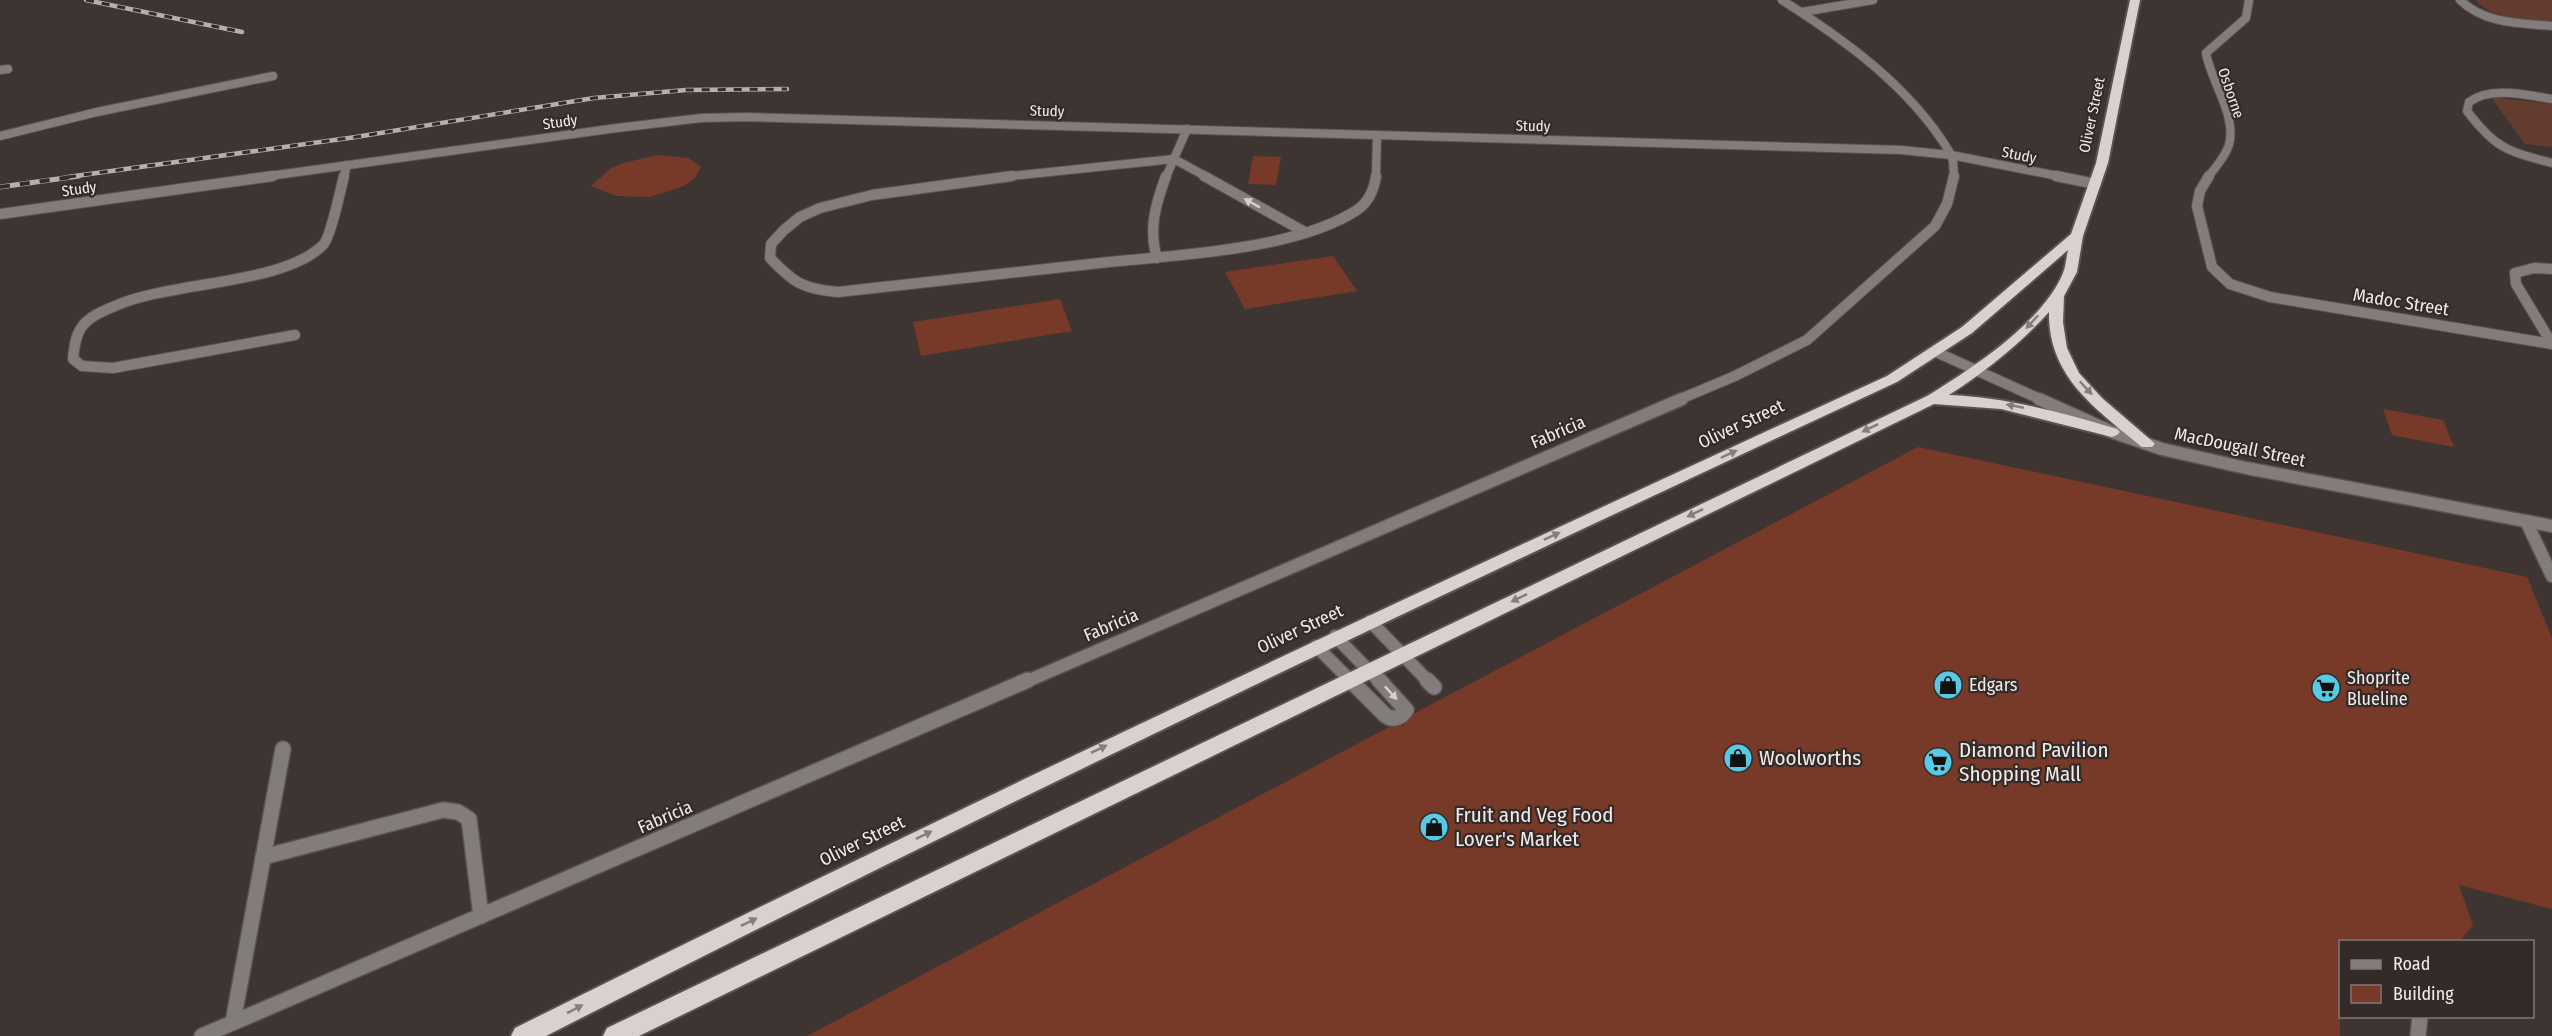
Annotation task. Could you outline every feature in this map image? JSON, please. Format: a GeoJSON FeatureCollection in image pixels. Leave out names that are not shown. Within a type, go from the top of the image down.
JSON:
{"type":"FeatureCollection","features":[{"type":"Feature","properties":{"kind":"highway","name":"Oliver Street"},"geometry":{"type":"LineString","coordinates":[[615,1036],[1932,399],[1977,371],[2020,336],[2057,296],[2070,272],[2077,236],[2096,184],[2114,111],[2135,0]]}},
{"type":"Feature","properties":{"kind":"highway","name":"Oliver Street"},"geometry":{"type":"LineString","coordinates":[[523,1036],[1056,770],[1335,636],[1892,379],[1967,330],[2077,236]]}},
{"type":"Feature","properties":{"kind":"highway"},"geometry":{"type":"LineString","coordinates":[[2057,296],[2057,332],[2060,350],[2069,369],[2099,403],[2147,444]]}},
{"type":"Feature","properties":{"kind":"highway"},"geometry":{"type":"LineString","coordinates":[[1932,399],[1993,402],[2052,415],[2112,432]]}},
{"type":"Feature","properties":{"kind":"street"},"geometry":{"type":"LineString","coordinates":[[1782,0],[1835,35],[1901,93],[1928,120],[1952,155]]}},
{"type":"Feature","properties":{"kind":"street"},"geometry":{"type":"LineString","coordinates":[[1802,12],[1873,0]]}},
{"type":"Feature","properties":{"kind":"street","name":"Osborne"},"geometry":{"type":"LineString","coordinates":[[2246,291],[2233,287],[2216,274],[2212,267],[2197,204],[2199,192],[2224,154],[2230,135],[2222,105],[2207,67],[2206,53],[2246,18],[2248,0]]}},
{"type":"Feature","properties":{"kind":"street"},"geometry":{"type":"LineString","coordinates":[[2460,0],[2471,10],[2486,16],[2552,26]]}},
{"type":"Feature","properties":{"kind":"street"},"geometry":{"type":"LineString","coordinates":[[0,136],[107,110],[273,76]]}},
{"type":"Feature","properties":{"kind":"street"},"geometry":{"type":"LineString","coordinates":[[2552,99],[2491,93],[2469,100],[2466,106],[2467,111],[2490,139],[2508,150],[2552,163]]}},
{"type":"Feature","properties":{"kind":"street","name":"Study"},"geometry":{"type":"LineString","coordinates":[[0,214],[701,118],[800,118],[1901,150],[1952,155],[2096,184]]}},
{"type":"Feature","properties":{"kind":"street"},"geometry":{"type":"LineString","coordinates":[[1157,258],[1152,247],[1152,219],[1186,129]]}},
{"type":"Feature","properties":{"kind":"street"},"geometry":{"type":"LineString","coordinates":[[1303,231],[1174,159],[1048,171],[844,201],[815,211],[792,223],[771,244],[770,258],[793,283],[810,290],[837,292],[1230,249],[1303,231],[1334,222],[1357,211],[1369,198],[1374,187],[1377,135]]}},
{"type":"Feature","properties":{"kind":"street","name":"Fabricia"},"geometry":{"type":"LineString","coordinates":[[202,1036],[1702,390],[1792,349],[1818,332],[1935,226],[1945,209],[1948,198],[1954,168],[1952,155]]}},
{"type":"Feature","properties":{"kind":"street"},"geometry":{"type":"LineString","coordinates":[[295,335],[113,368],[82,366],[73,359],[75,342],[81,328],[94,316],[112,306],[133,297],[166,289],[263,273],[284,267],[318,251],[325,244],[347,165]]}},
{"type":"Feature","properties":{"kind":"street"},"geometry":{"type":"LineString","coordinates":[[2552,269],[2524,269],[2515,273],[2514,276],[2516,284],[2552,344]]}},
{"type":"Feature","properties":{"kind":"street","name":"Madoc Street"},"geometry":{"type":"LineString","coordinates":[[2246,291],[2270,297],[2552,344]]}},
{"type":"Feature","properties":{"kind":"street","name":"MacDougall Street"},"geometry":{"type":"LineString","coordinates":[[1936,352],[2112,432],[2147,444],[2216,462],[2552,526]]}},
{"type":"Feature","properties":{"kind":"street"},"geometry":{"type":"LineString","coordinates":[[2526,521],[2552,576]]}},
{"type":"Feature","properties":{"kind":"street"},"geometry":{"type":"LineString","coordinates":[[1370,621],[1434,687]]}},
{"type":"Feature","properties":{"kind":"street"},"geometry":{"type":"LineString","coordinates":[[1316,646],[1388,717],[1401,717],[1406,708],[1335,636]]}},
{"type":"Feature","properties":{"kind":"street"},"geometry":{"type":"LineString","coordinates":[[233,1022],[283,749]]}},
{"type":"Feature","properties":{"kind":"street"},"geometry":{"type":"LineString","coordinates":[[263,857],[443,810],[458,812],[469,819],[481,916]]}},
{"type":"Feature","properties":{"kind":"street"},"geometry":{"type":"LineString","coordinates":[[2418,1036],[2420,1018]]}},
{"type":"Feature","properties":{"kind":"shaded area"},"geometry":{"type":"Polygon","coordinates":[[[2476,0],[2552,0],[2552,22],[2501,15],[2483,7],[2476,0]]]}},
{"type":"Feature","properties":{"kind":"shaded area"},"geometry":{"type":"Polygon","coordinates":[[[2491,97],[2552,104],[2552,147],[2525,144],[2491,97]]]}},
{"type":"Feature","properties":{"kind":"building"},"geometry":{"type":"Polygon","coordinates":[[[658,155],[688,158],[701,167],[694,179],[684,186],[650,197],[616,196],[591,186],[610,169],[623,163],[658,155]]]}},
{"type":"Feature","properties":{"kind":"building"},"geometry":{"type":"Polygon","coordinates":[[[1253,156],[1281,157],[1276,185],[1248,184],[1253,156]]]}},
{"type":"Feature","properties":{"kind":"building"},"geometry":{"type":"Polygon","coordinates":[[[1333,256],[1357,291],[1245,309],[1225,272],[1333,256]]]}},
{"type":"Feature","properties":{"kind":"building"},"geometry":{"type":"Polygon","coordinates":[[[1060,299],[1072,331],[921,356],[913,322],[1060,299]]]}},
{"type":"Feature","properties":{"kind":"building"},"geometry":{"type":"Polygon","coordinates":[[[2383,409],[2443,420],[2454,447],[2392,435],[2383,409]]]}},
{"type":"Feature","properties":{"kind":"building","name":"Diamond Pavilion Shopping Mall"},"geometry":{"type":"Polygon","coordinates":[[[1918,447],[2527,577],[2552,638],[2552,909],[2459,885],[2473,925],[2461,940],[2339,940],[2340,1036],[807,1036],[1389,727],[1403,726],[1415,713],[1918,447]]]}},
{"type":"Feature","properties":{"kind":"railway"},"geometry":{"type":"LineString","coordinates":[[86,0],[242,32]]}},
{"type":"Feature","properties":{"kind":"railway"},"geometry":{"type":"LineString","coordinates":[[68,177],[356,137],[594,98],[686,90],[787,89]]}},
{"type":"Feature","properties":{"kind":"railway"},"geometry":{"type":"LineString","coordinates":[[0,187],[79,176]]}},
{"type":"Feature","properties":{"kind":"place","name":"Edgars"},"geometry":{"type":"Point","coordinates":[1948,685]}},
{"type":"Feature","properties":{"kind":"place","name":"Shoprite Blueline"},"geometry":{"type":"Point","coordinates":[2326,688]}},
{"type":"Feature","properties":{"kind":"place","name":"Woolworths"},"geometry":{"type":"Point","coordinates":[1738,758]}},
{"type":"Feature","properties":{"kind":"place","name":"Diamond Pavilion Shopping Mall"},"geometry":{"type":"Point","coordinates":[1938,762]}},
{"type":"Feature","properties":{"kind":"place","name":"Fruit and Veg Food Lover's Market"},"geometry":{"type":"Point","coordinates":[1434,827]}}]}
